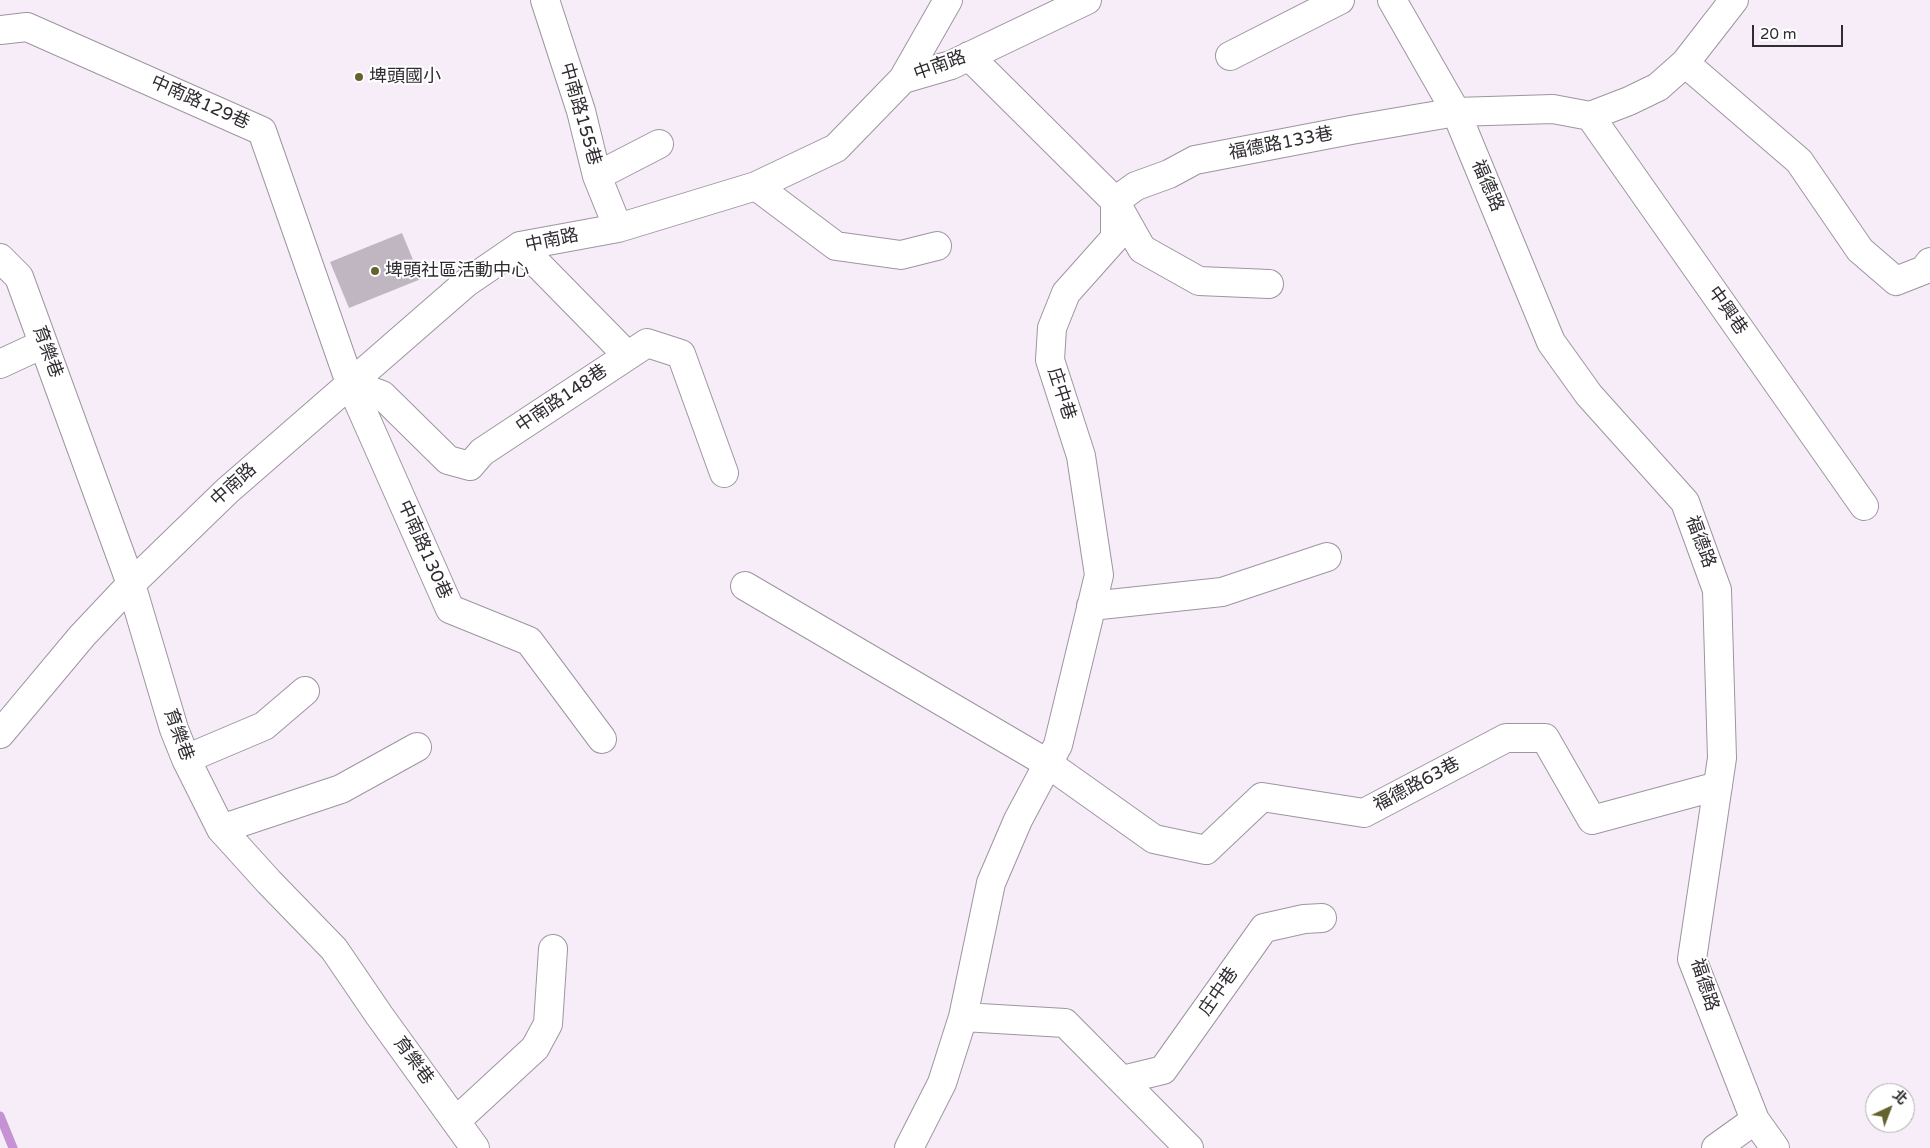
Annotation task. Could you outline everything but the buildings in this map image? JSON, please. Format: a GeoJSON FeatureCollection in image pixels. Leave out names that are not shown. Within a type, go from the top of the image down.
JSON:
{"type":"FeatureCollection","features":[{"type":"Feature","properties":{"kind":"street","name":"中南路155巷"},"geometry":{"type":"LineString","coordinates":[[545,0],[581,112],[597,176],[618,228]]}},
{"type":"Feature","properties":{"kind":"street"},"geometry":{"type":"LineString","coordinates":[[903,79],[948,0]]}},
{"type":"Feature","properties":{"kind":"street","name":"中南路"},"geometry":{"type":"LineString","coordinates":[[0,734],[82,636],[131,584],[227,491],[466,283],[520,246],[618,228],[756,186],[836,148],[903,79],[951,65],[1087,0]]}},
{"type":"Feature","properties":{"kind":"street"},"geometry":{"type":"LineString","coordinates":[[1230,56],[1340,0]]}},
{"type":"Feature","properties":{"kind":"street"},"geometry":{"type":"LineString","coordinates":[[1456,112],[1553,109],[1590,116],[1629,101],[1658,87],[1685,63],[1734,0]]}},
{"type":"Feature","properties":{"kind":"street","name":"福德路"},"geometry":{"type":"LineString","coordinates":[[1401,3],[1456,112],[1551,342],[1590,395],[1685,502],[1717,590],[1722,758],[1692,959],[1756,1120],[1775,1148]]}},
{"type":"Feature","properties":{"kind":"street","name":"中南路129巷"},"geometry":{"type":"LineString","coordinates":[[0,30],[27,27],[262,131],[350,383]]}},
{"type":"Feature","properties":{"kind":"street"},"geometry":{"type":"LineString","coordinates":[[969,56],[1115,201],[1142,249],[1199,281],[1269,284]]}},
{"type":"Feature","properties":{"kind":"street"},"geometry":{"type":"LineString","coordinates":[[1685,63],[1799,161],[1860,250],[1896,281],[1924,270],[1930,262]]}},
{"type":"Feature","properties":{"kind":"street","name":"福德路133巷"},"geometry":{"type":"LineString","coordinates":[[1115,201],[1136,186],[1170,174],[1195,160],[1456,112]]}},
{"type":"Feature","properties":{"kind":"street","name":"中興巷"},"geometry":{"type":"LineString","coordinates":[[1590,116],[1864,506]]}},
{"type":"Feature","properties":{"kind":"street"},"geometry":{"type":"LineString","coordinates":[[597,176],[659,144]]}},
{"type":"Feature","properties":{"kind":"street"},"geometry":{"type":"LineString","coordinates":[[756,186],[836,246],[901,255],[937,246]]}},
{"type":"Feature","properties":{"kind":"street","name":"庄中巷"},"geometry":{"type":"LineString","coordinates":[[909,1148],[942,1083],[963,1017],[991,883],[1018,820],[1058,745],[1099,575],[1083,465],[1050,360],[1051,336],[1052,328],[1066,293],[1115,238],[1115,201]]}},
{"type":"Feature","properties":{"kind":"street"},"geometry":{"type":"LineString","coordinates":[[520,246],[627,355]]}},
{"type":"Feature","properties":{"kind":"street","name":"育樂巷"},"geometry":{"type":"LineString","coordinates":[[0,258],[18,277],[44,344],[131,584],[174,729],[186,759],[221,829],[269,882],[334,948],[379,1015],[475,1148]]}},
{"type":"Feature","properties":{"kind":"street","name":"中南路148巷"},"geometry":{"type":"LineString","coordinates":[[350,383],[382,394],[448,460],[470,466],[482,452],[648,343],[681,354],[724,473]]}},
{"type":"Feature","properties":{"kind":"street"},"geometry":{"type":"LineString","coordinates":[[0,364],[44,344]]}},
{"type":"Feature","properties":{"kind":"street","name":"中南路130巷"},"geometry":{"type":"LineString","coordinates":[[350,383],[450,609],[529,641],[602,739]]}},
{"type":"Feature","properties":{"kind":"street"},"geometry":{"type":"LineString","coordinates":[[1091,606],[1222,592],[1327,557]]}},
{"type":"Feature","properties":{"kind":"street"},"geometry":{"type":"LineString","coordinates":[[745,586],[1047,763]]}},
{"type":"Feature","properties":{"kind":"street"},"geometry":{"type":"LineString","coordinates":[[186,759],[264,726],[305,691]]}},
{"type":"Feature","properties":{"kind":"street","name":"福德路63巷"},"geometry":{"type":"LineString","coordinates":[[1047,763],[1154,839],[1206,850],[1262,797],[1364,813],[1506,738],[1545,738],[1592,820],[1718,786]]}},
{"type":"Feature","properties":{"kind":"street"},"geometry":{"type":"LineString","coordinates":[[221,829],[341,789],[417,748]]}},
{"type":"Feature","properties":{"kind":"street","name":"庄中巷"},"geometry":{"type":"LineString","coordinates":[[1122,1080],[1163,1070],[1264,928],[1304,919],[1322,918]]}},
{"type":"Feature","properties":{"kind":"street"},"geometry":{"type":"LineString","coordinates":[[456,1121],[535,1048],[548,1024],[553,949]]}},
{"type":"Feature","properties":{"kind":"street"},"geometry":{"type":"LineString","coordinates":[[963,1017],[1064,1023],[1189,1148]]}},
{"type":"Feature","properties":{"kind":"street"},"geometry":{"type":"LineString","coordinates":[[1716,1148],[1756,1120]]}},
{"type":"Feature","properties":{"kind":"waterway"},"geometry":{"type":"LineString","coordinates":[[0,1116],[13,1148]]}},
{"type":"Feature","properties":{"kind":"place","name":"埤頭國小"},"geometry":{"type":"Point","coordinates":[359,77]}},
{"type":"Feature","properties":{"kind":"place","name":"埤頭社區活動中心"},"geometry":{"type":"Point","coordinates":[375,271]}}]}
